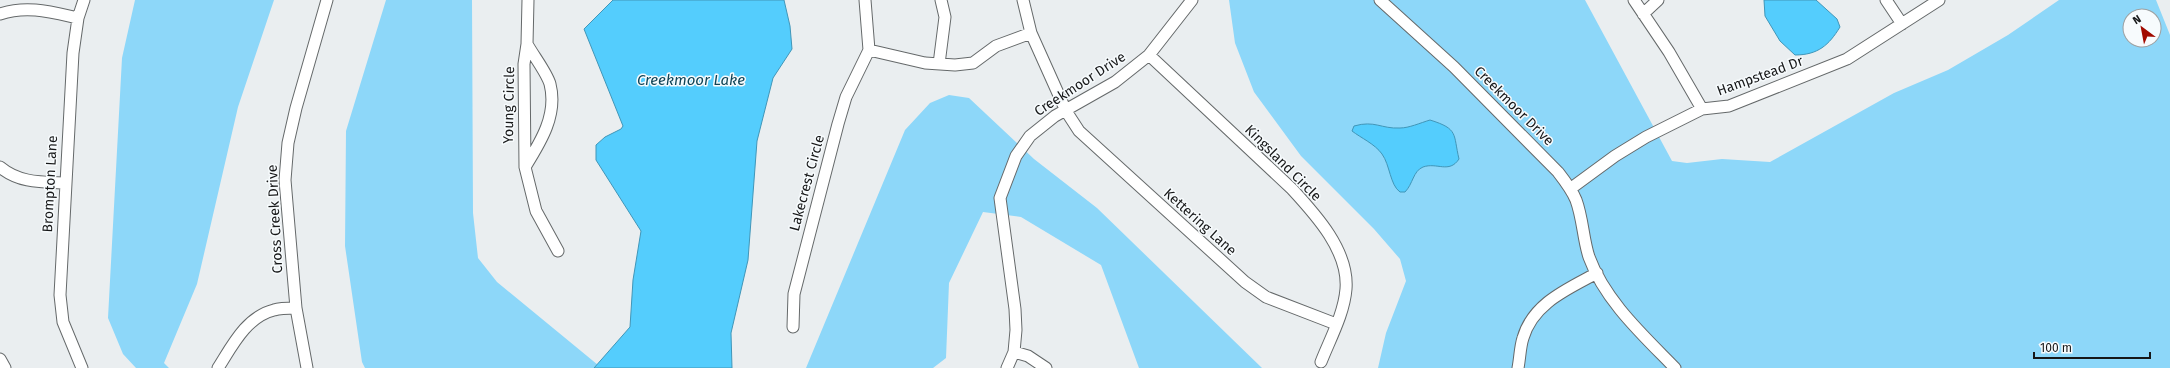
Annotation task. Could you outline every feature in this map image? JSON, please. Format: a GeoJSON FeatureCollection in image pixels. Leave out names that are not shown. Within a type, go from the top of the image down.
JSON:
{"type":"FeatureCollection","features":[{"type":"Feature","properties":{"kind":"street","name":"Brompton Lane"},"geometry":{"type":"LineString","coordinates":[[82,368],[63,322],[60,294],[73,52],[78,18],[84,0]]}},
{"type":"Feature","properties":{"kind":"street","name":"Cross Creek Drive"},"geometry":{"type":"LineString","coordinates":[[307,368],[296,308],[286,180],[288,143],[327,0]]}},
{"type":"Feature","properties":{"kind":"street","name":"Young Circle"},"geometry":{"type":"LineString","coordinates":[[528,0],[527,44],[524,64],[525,167],[536,211],[558,251]]}},
{"type":"Feature","properties":{"kind":"street"},"geometry":{"type":"LineString","coordinates":[[865,0],[869,50],[925,63],[955,65],[973,63],[996,46],[1031,33]]}},
{"type":"Feature","properties":{"kind":"street"},"geometry":{"type":"LineString","coordinates":[[938,64],[945,17],[941,0]]}},
{"type":"Feature","properties":{"kind":"street"},"geometry":{"type":"LineString","coordinates":[[1023,0],[1031,33],[1066,111]]}},
{"type":"Feature","properties":{"kind":"street","name":"Creekmoor Drive"},"geometry":{"type":"LineString","coordinates":[[1380,0],[1454,67],[1558,172],[1570,188],[1576,202],[1589,257],[1597,273],[1614,300],[1675,368]]}},
{"type":"Feature","properties":{"kind":"street"},"geometry":{"type":"LineString","coordinates":[[1634,0],[1669,52],[1702,109]]}},
{"type":"Feature","properties":{"kind":"street"},"geometry":{"type":"LineString","coordinates":[[1643,14],[1658,0]]}},
{"type":"Feature","properties":{"kind":"street"},"geometry":{"type":"LineString","coordinates":[[1886,0],[1902,24]]}},
{"type":"Feature","properties":{"kind":"street","name":"Hampstead Dr"},"geometry":{"type":"LineString","coordinates":[[1570,188],[1592,174],[1615,156],[1646,137],[1702,109],[1729,106],[1847,59],[1939,0]]}},
{"type":"Feature","properties":{"kind":"street","name":"Creekmoor Drive"},"geometry":{"type":"LineString","coordinates":[[1008,368],[1014,352],[1016,330],[1015,309],[1000,198],[1016,156],[1030,136],[1055,116],[1115,82],[1149,55],[1186,2]]}},
{"type":"Feature","properties":{"kind":"street"},"geometry":{"type":"LineString","coordinates":[[0,14],[16,9],[35,9],[78,18]]}},
{"type":"Feature","properties":{"kind":"street","name":"Young Circle"},"geometry":{"type":"LineString","coordinates":[[525,167],[547,128],[551,106],[550,84],[527,44]]}},
{"type":"Feature","properties":{"kind":"street","name":"Lakecrest Circle"},"geometry":{"type":"LineString","coordinates":[[793,327],[794,294],[838,124],[846,98],[869,50]]}},
{"type":"Feature","properties":{"kind":"street","name":"Kingsland Circle"},"geometry":{"type":"LineString","coordinates":[[1149,55],[1292,189],[1308,206],[1334,243],[1342,259],[1346,290],[1336,324],[1321,362]]}},
{"type":"Feature","properties":{"kind":"street","name":"Kettering Lane"},"geometry":{"type":"LineString","coordinates":[[1066,111],[1080,131],[1245,282],[1266,296],[1336,324]]}},
{"type":"Feature","properties":{"kind":"street"},"geometry":{"type":"LineString","coordinates":[[0,167],[9,175],[30,182],[65,183]]}},
{"type":"Feature","properties":{"kind":"street"},"geometry":{"type":"LineString","coordinates":[[1518,368],[1523,338],[1538,310],[1560,294],[1597,273]]}},
{"type":"Feature","properties":{"kind":"street"},"geometry":{"type":"LineString","coordinates":[[218,368],[241,333],[251,322],[273,310],[296,308]]}},
{"type":"Feature","properties":{"kind":"street"},"geometry":{"type":"LineString","coordinates":[[1014,352],[1028,356],[1046,368]]}},
{"type":"Feature","properties":{"kind":"street"},"geometry":{"type":"LineString","coordinates":[[0,359],[5,368]]}},
{"type":"Feature","properties":{"kind":"shaded area"},"geometry":{"type":"Polygon","coordinates":[[[135,0],[274,0],[238,107],[197,284],[164,363],[169,368],[136,368],[123,354],[108,318],[122,58],[135,0]]]}},
{"type":"Feature","properties":{"kind":"shaded area"},"geometry":{"type":"Polygon","coordinates":[[[386,0],[472,0],[473,213],[478,258],[497,282],[598,365],[594,368],[365,368],[362,362],[345,246],[346,131],[386,0]]]}},
{"type":"Feature","properties":{"kind":"shaded area"},"geometry":{"type":"Polygon","coordinates":[[[1229,0],[1585,0],[1672,161],[1687,163],[1722,159],[1770,162],[1894,93],[1948,70],[2008,35],[2059,0],[2156,0],[2159,8],[2122,8],[2122,48],[2162,48],[2162,15],[2170,35],[2170,368],[1378,368],[1386,333],[1406,281],[1400,259],[1374,229],[1301,156],[1254,92],[1235,43],[1229,0]]]}},
{"type":"Feature","properties":{"kind":"shaded area"},"geometry":{"type":"Polygon","coordinates":[[[949,95],[969,98],[1034,159],[1097,208],[1262,368],[1139,368],[1101,265],[1021,217],[983,212],[949,283],[946,358],[933,368],[806,368],[905,130],[930,103],[949,95]]]}},
{"type":"Feature","properties":{"kind":"water","name":"Creekmoor Lake"},"geometry":{"type":"Polygon","coordinates":[[[613,0],[784,0],[790,26],[792,49],[773,78],[757,141],[748,260],[731,333],[732,368],[594,368],[630,327],[633,280],[641,231],[596,160],[596,145],[605,137],[621,129],[623,126],[584,29],[613,0]]]}},
{"type":"Feature","properties":{"kind":"water"},"geometry":{"type":"Polygon","coordinates":[[[1764,0],[1816,0],[1837,19],[1840,27],[1832,39],[1822,48],[1803,55],[1795,55],[1780,41],[1765,16],[1764,0]]]}},
{"type":"Feature","properties":{"kind":"water"},"geometry":{"type":"Polygon","coordinates":[[[1430,120],[1446,126],[1453,134],[1459,159],[1451,166],[1447,167],[1423,167],[1417,171],[1405,192],[1400,192],[1394,185],[1385,159],[1379,150],[1352,131],[1354,126],[1361,124],[1403,128],[1430,120]]]}}]}
